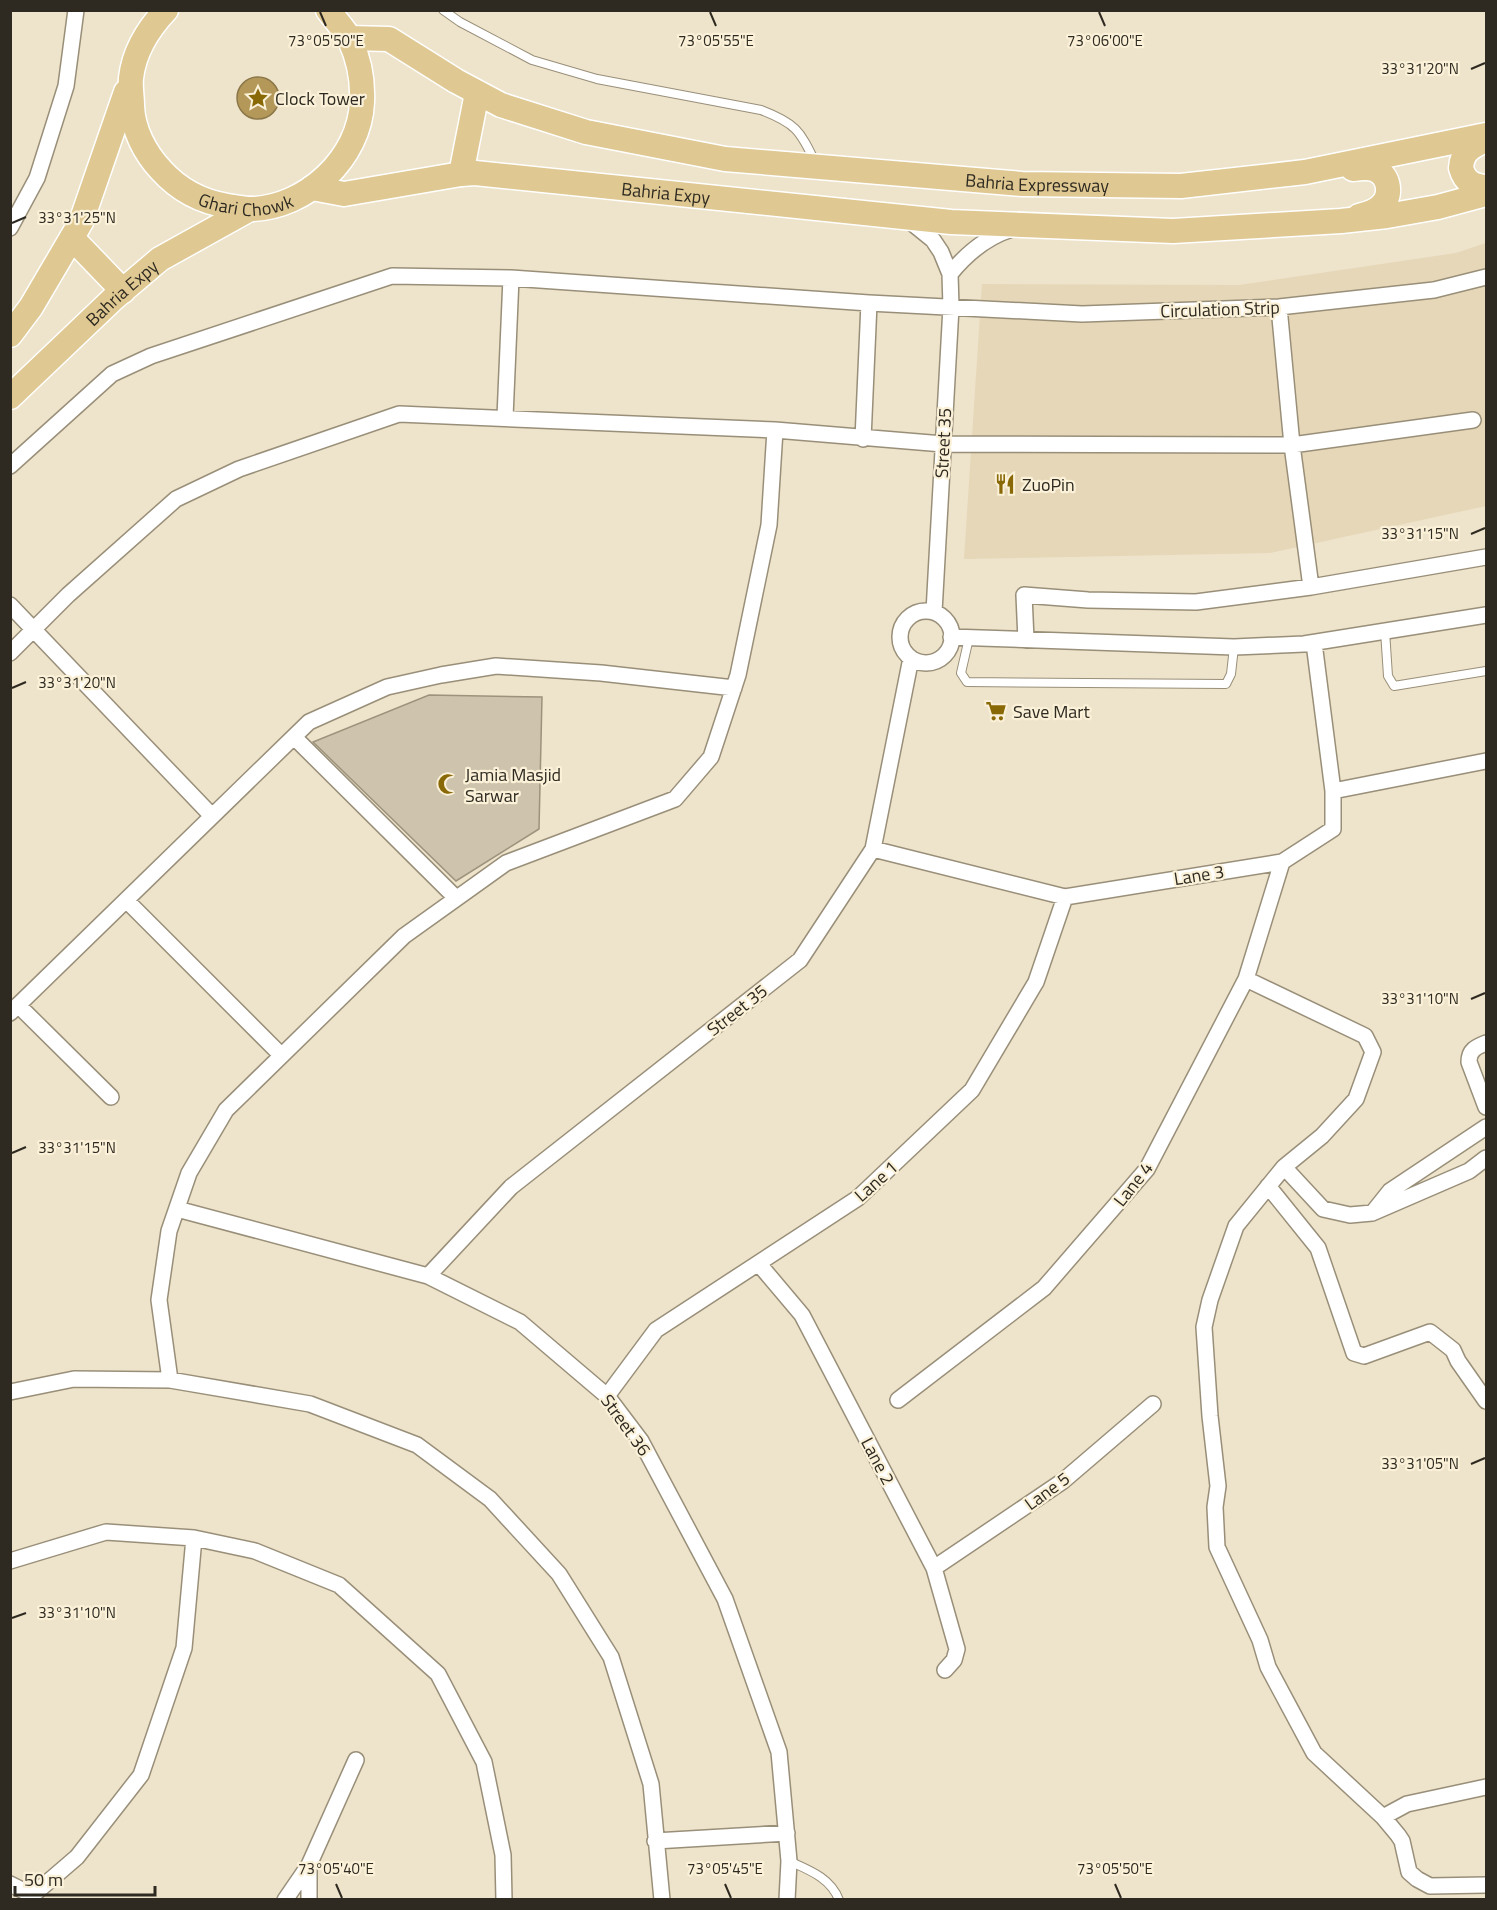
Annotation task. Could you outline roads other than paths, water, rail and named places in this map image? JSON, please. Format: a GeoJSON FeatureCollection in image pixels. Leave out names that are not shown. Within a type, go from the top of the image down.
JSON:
{"type":"FeatureCollection","features":[{"type":"Feature","properties":{"kind":"main road","name":"Ghari Chowk"},"geometry":{"type":"LineString","coordinates":[[166,10],[154,22],[139,48],[131,78],[132,118],[148,155],[174,185],[210,203],[249,209],[282,203],[312,188],[337,165],[355,136],[363,103],[361,69],[349,38],[328,10]]}},
{"type":"Feature","properties":{"kind":"main road"},"geometry":{"type":"LineString","coordinates":[[349,38],[389,39],[477,93],[461,174]]}},
{"type":"Feature","properties":{"kind":"main road"},"geometry":{"type":"LineString","coordinates":[[10,335],[31,307],[81,222],[131,78]]}},
{"type":"Feature","properties":{"kind":"main road","name":"Bahria Expressway"},"geometry":{"type":"LineString","coordinates":[[477,93],[501,105],[586,132],[725,159],[1033,184],[1181,186],[1305,172],[1486,138]]}},
{"type":"Feature","properties":{"kind":"main road"},"geometry":{"type":"LineString","coordinates":[[1486,138],[1464,154],[1461,168],[1468,182],[1476,187],[1486,188]]}},
{"type":"Feature","properties":{"kind":"main road"},"geometry":{"type":"LineString","coordinates":[[1305,172],[1359,168],[1375,169],[1384,176],[1388,191],[1380,207],[1341,221]]}},
{"type":"Feature","properties":{"kind":"main road","name":"Bahria Expy"},"geometry":{"type":"LineString","coordinates":[[312,188],[344,194],[461,174],[475,174],[906,218],[1019,226]]}},
{"type":"Feature","properties":{"kind":"main road"},"geometry":{"type":"LineString","coordinates":[[1019,226],[1173,231],[1341,221],[1438,207],[1486,194]]}},
{"type":"Feature","properties":{"kind":"main road","name":"Bahria Expy"},"geometry":{"type":"LineString","coordinates":[[10,396],[160,259],[249,209]]}},
{"type":"Feature","properties":{"kind":"main road"},"geometry":{"type":"LineString","coordinates":[[72,238],[123,291]]}},
{"type":"Feature","properties":{"kind":"street"},"geometry":{"type":"LineString","coordinates":[[10,228],[37,178],[66,86],[76,10]]}},
{"type":"Feature","properties":{"kind":"street"},"geometry":{"type":"LineString","coordinates":[[906,218],[933,240],[950,274],[962,260],[984,242],[999,233],[1019,226]]}},
{"type":"Feature","properties":{"kind":"street","name":"Street 35"},"geometry":{"type":"LineString","coordinates":[[934,612],[951,307],[950,274]]}},
{"type":"Feature","properties":{"kind":"street","name":"Circulation Strip"},"geometry":{"type":"LineString","coordinates":[[10,466],[112,374],[151,356],[392,276],[511,278],[869,303],[1082,314],[1280,307],[1434,291],[1486,277]]}},
{"type":"Feature","properties":{"kind":"street"},"geometry":{"type":"LineString","coordinates":[[505,417],[511,278]]}},
{"type":"Feature","properties":{"kind":"street"},"geometry":{"type":"LineString","coordinates":[[863,439],[869,303]]}},
{"type":"Feature","properties":{"kind":"street"},"geometry":{"type":"LineString","coordinates":[[1280,307],[1292,445],[1311,587]]}},
{"type":"Feature","properties":{"kind":"street"},"geometry":{"type":"LineString","coordinates":[[10,653],[68,595],[176,500],[239,469],[399,414],[775,430],[943,444],[1292,445],[1473,420]]}},
{"type":"Feature","properties":{"kind":"street"},"geometry":{"type":"LineString","coordinates":[[170,1380],[159,1300],[169,1231],[189,1173],[225,1110],[404,936],[456,898],[506,862],[675,799],[711,758],[734,688],[770,525],[775,430]]}},
{"type":"Feature","properties":{"kind":"street"},"geometry":{"type":"LineString","coordinates":[[1026,640],[1024,595],[1088,600],[1196,602],[1311,587],[1486,557]]}},
{"type":"Feature","properties":{"kind":"street"},"geometry":{"type":"LineString","coordinates":[[10,605],[212,816]]}},
{"type":"Feature","properties":{"kind":"street"},"geometry":{"type":"LineString","coordinates":[[917,612],[934,612],[947,622],[951,637],[948,650],[939,659],[927,662],[911,658],[903,650],[900,639],[904,622],[917,612]]}},
{"type":"Feature","properties":{"kind":"street"},"geometry":{"type":"LineString","coordinates":[[951,637],[1234,647],[1314,643],[1486,615]]}},
{"type":"Feature","properties":{"kind":"street","name":"Lane 3"},"geometry":{"type":"LineString","coordinates":[[873,849],[1065,897],[1282,862],[1333,830],[1333,791],[1314,643]]}},
{"type":"Feature","properties":{"kind":"street","name":"Street 35"},"geometry":{"type":"LineString","coordinates":[[428,1276],[511,1187],[800,960],[873,849],[911,658]]}},
{"type":"Feature","properties":{"kind":"street"},"geometry":{"type":"LineString","coordinates":[[111,1097],[14,1009],[309,722],[387,687],[496,666],[601,673],[734,688]]}},
{"type":"Feature","properties":{"kind":"street"},"geometry":{"type":"LineString","coordinates":[[294,737],[456,898]]}},
{"type":"Feature","properties":{"kind":"street"},"geometry":{"type":"LineString","coordinates":[[1333,791],[1486,761]]}},
{"type":"Feature","properties":{"kind":"street","name":"Lane 4"},"geometry":{"type":"LineString","coordinates":[[898,1400],[1044,1288],[1147,1170],[1246,979],[1282,862]]}},
{"type":"Feature","properties":{"kind":"street","name":"Lane 1"},"geometry":{"type":"LineString","coordinates":[[607,1396],[656,1330],[858,1198],[972,1090],[1036,982],[1065,897]]}},
{"type":"Feature","properties":{"kind":"street"},"geometry":{"type":"LineString","coordinates":[[126,900],[281,1055]]}},
{"type":"Feature","properties":{"kind":"street"},"geometry":{"type":"LineString","coordinates":[[1246,979],[1365,1036],[1373,1052],[1356,1099],[1322,1136],[1284,1167],[1236,1226],[1210,1300],[1204,1327],[1210,1416],[1218,1486],[1215,1507],[1217,1547],[1260,1640],[1268,1667],[1314,1753],[1383,1817],[1402,1841],[1409,1872],[1417,1879],[1430,1886],[1486,1884]]}},
{"type":"Feature","properties":{"kind":"street"},"geometry":{"type":"LineString","coordinates":[[1486,1043],[1474,1048],[1469,1056],[1469,1062],[1486,1107]]}},
{"type":"Feature","properties":{"kind":"street"},"geometry":{"type":"LineString","coordinates":[[1372,1213],[1390,1191],[1486,1127]]}},
{"type":"Feature","properties":{"kind":"street"},"geometry":{"type":"LineString","coordinates":[[1284,1167],[1323,1209],[1350,1215],[1372,1213],[1469,1171],[1486,1158]]}},
{"type":"Feature","properties":{"kind":"street"},"geometry":{"type":"LineString","coordinates":[[1269,1186],[1318,1248],[1354,1353],[1364,1356],[1430,1332],[1453,1350],[1486,1401]]}},
{"type":"Feature","properties":{"kind":"street","name":"Street 36"},"geometry":{"type":"LineString","coordinates":[[177,1209],[428,1276],[520,1322],[607,1396],[641,1442],[725,1599],[779,1752],[789,1861],[787,1899]]}},
{"type":"Feature","properties":{"kind":"street","name":"Lane 2"},"geometry":{"type":"LineString","coordinates":[[759,1264],[801,1315],[934,1568],[957,1649],[954,1660],[945,1670]]}},
{"type":"Feature","properties":{"kind":"street"},"geometry":{"type":"LineString","coordinates":[[10,1392],[74,1379],[170,1380],[310,1404],[417,1445],[490,1499],[559,1574],[611,1657],[651,1784],[662,1899]]}},
{"type":"Feature","properties":{"kind":"street","name":"Lane 5"},"geometry":{"type":"LineString","coordinates":[[934,1568],[1063,1481],[1153,1404]]}},
{"type":"Feature","properties":{"kind":"street"},"geometry":{"type":"LineString","coordinates":[[10,1561],[106,1532],[194,1538],[255,1551],[339,1585],[438,1674],[484,1762],[503,1855],[504,1899]]}},
{"type":"Feature","properties":{"kind":"street"},"geometry":{"type":"LineString","coordinates":[[10,1884],[30,1897],[77,1857],[141,1775],[184,1648],[194,1538]]}},
{"type":"Feature","properties":{"kind":"street"},"geometry":{"type":"LineString","coordinates":[[285,1899],[309,1865],[356,1760]]}},
{"type":"Feature","properties":{"kind":"street"},"geometry":{"type":"LineString","coordinates":[[1383,1817],[1407,1804],[1486,1787]]}},
{"type":"Feature","properties":{"kind":"street"},"geometry":{"type":"LineString","coordinates":[[655,1841],[787,1833]]}},
{"type":"Feature","properties":{"kind":"street"},"geometry":{"type":"LineString","coordinates":[[309,1865],[309,1899]]}},
{"type":"Feature","properties":{"kind":"lane"},"geometry":{"type":"LineString","coordinates":[[443,10],[460,22],[532,60],[597,79],[761,110],[785,119],[803,137],[818,167]]}},
{"type":"Feature","properties":{"kind":"lane"},"geometry":{"type":"LineString","coordinates":[[1385,632],[1388,676],[1394,686],[1486,671]]}},
{"type":"Feature","properties":{"kind":"lane"},"geometry":{"type":"LineString","coordinates":[[969,638],[961,673],[967,682],[1226,684],[1232,674],[1234,647]]}},
{"type":"Feature","properties":{"kind":"lane"},"geometry":{"type":"LineString","coordinates":[[789,1861],[817,1874],[835,1889],[839,1899]]}},
{"type":"Feature","properties":{"kind":"place","name":"Clock Tower"},"geometry":{"type":"Point","coordinates":[258,98]}},
{"type":"Feature","properties":{"kind":"place","name":"ZuoPin"},"geometry":{"type":"Point","coordinates":[1005,484]}},
{"type":"Feature","properties":{"kind":"place","name":"Save Mart"},"geometry":{"type":"Point","coordinates":[996,711]}},
{"type":"Feature","properties":{"kind":"place","name":"Jamia Masjid Sarwar"},"geometry":{"type":"Point","coordinates":[448,784]}}]}
